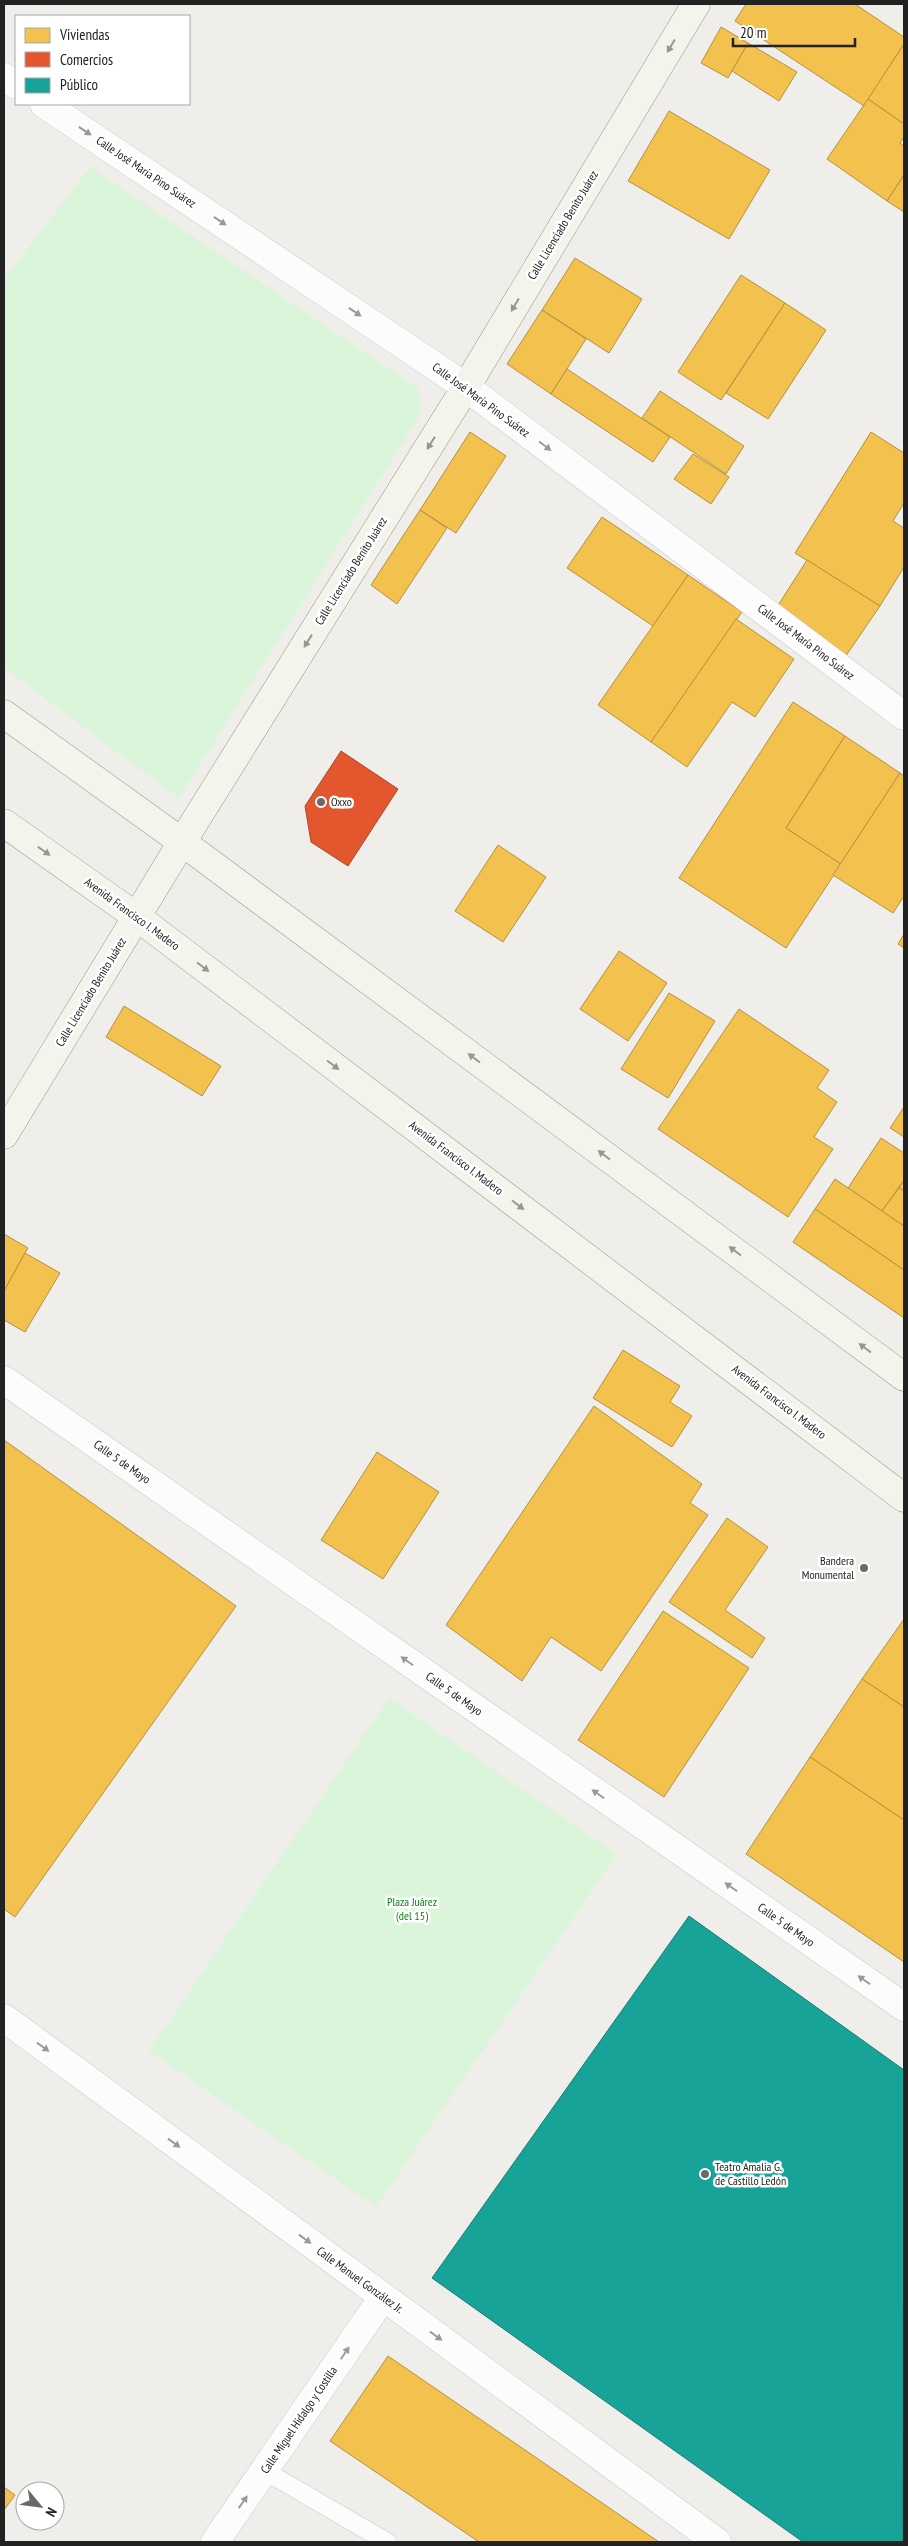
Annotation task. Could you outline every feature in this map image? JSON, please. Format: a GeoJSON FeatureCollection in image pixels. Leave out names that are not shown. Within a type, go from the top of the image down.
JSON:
{"type":"FeatureCollection","features":[{"type":"Feature","properties":{"kind":"main road","name":"Calle Licenciado Benito Juárez"},"geometry":{"type":"LineString","coordinates":[[4,1135],[182,842],[466,387],[696,4]]}},
{"type":"Feature","properties":{"kind":"main road"},"geometry":{"type":"LineString","coordinates":[[4,714],[182,842],[904,1377]]}},
{"type":"Feature","properties":{"kind":"main road","name":"Avenida Francisco I. Madero"},"geometry":{"type":"LineString","coordinates":[[4,823],[137,917],[904,1498]]}},
{"type":"Feature","properties":{"kind":"street"},"geometry":{"type":"LineString","coordinates":[[4,77],[15,84]]}},
{"type":"Feature","properties":{"kind":"street","name":"Calle José María Pino Suárez"},"geometry":{"type":"LineString","coordinates":[[45,105],[466,387],[904,716]]}},
{"type":"Feature","properties":{"kind":"street","name":"Calle 5 de Mayo"},"geometry":{"type":"LineString","coordinates":[[4,1380],[904,2007]]}},
{"type":"Feature","properties":{"kind":"street","name":"Calle Manuel González Jr."},"geometry":{"type":"LineString","coordinates":[[4,2018],[716,2542]]}},
{"type":"Feature","properties":{"kind":"street","name":"Calle Miguel Hidalgo y Costilla"},"geometry":{"type":"LineString","coordinates":[[215,2542],[383,2297]]}},
{"type":"Feature","properties":{"kind":"lane"},"geometry":{"type":"LineString","coordinates":[[264,2471],[387,2542]]}},
{"type":"Feature","properties":{"kind":"green space"},"geometry":{"type":"Polygon","coordinates":[[[90,167],[418,388],[421,414],[179,798],[4,668],[4,279],[90,167]]]}},
{"type":"Feature","properties":{"kind":"green space","name":"Plaza Juárez (del 15)"},"geometry":{"type":"Polygon","coordinates":[[[389,1698],[617,1854],[376,2207],[149,2051],[389,1698]]]}},
{"type":"Feature","properties":{"kind":"building: Viviendas"},"geometry":{"type":"Polygon","coordinates":[[[746,4],[855,4],[904,37],[904,44],[864,106],[735,21],[746,4]]]}},
{"type":"Feature","properties":{"kind":"building: Viviendas"},"geometry":{"type":"Polygon","coordinates":[[[721,27],[748,43],[728,78],[701,63],[721,27]]]}},
{"type":"Feature","properties":{"kind":"building: Viviendas"},"geometry":{"type":"Polygon","coordinates":[[[748,43],[797,72],[779,101],[732,71],[748,43]]]}},
{"type":"Feature","properties":{"kind":"building: Viviendas"},"geometry":{"type":"Polygon","coordinates":[[[904,44],[904,124],[868,99],[904,44]]]}},
{"type":"Feature","properties":{"kind":"building: Viviendas"},"geometry":{"type":"Polygon","coordinates":[[[868,99],[904,124],[904,137],[900,143],[904,146],[904,175],[887,201],[827,159],[868,99]]]}},
{"type":"Feature","properties":{"kind":"building: Viviendas"},"geometry":{"type":"Polygon","coordinates":[[[669,111],[770,170],[729,239],[628,181],[669,111]]]}},
{"type":"Feature","properties":{"kind":"building: Viviendas"},"geometry":{"type":"Polygon","coordinates":[[[904,175],[904,212],[887,201],[904,175]]]}},
{"type":"Feature","properties":{"kind":"building: Viviendas"},"geometry":{"type":"Polygon","coordinates":[[[575,258],[642,299],[609,353],[542,310],[575,258]]]}},
{"type":"Feature","properties":{"kind":"building: Viviendas"},"geometry":{"type":"Polygon","coordinates":[[[741,275],[785,303],[721,400],[678,372],[741,275]]]}},
{"type":"Feature","properties":{"kind":"building: Viviendas"},"geometry":{"type":"Polygon","coordinates":[[[785,303],[826,330],[768,419],[726,393],[785,303]]]}},
{"type":"Feature","properties":{"kind":"building: Viviendas"},"geometry":{"type":"Polygon","coordinates":[[[542,310],[586,339],[551,394],[507,364],[542,310]]]}},
{"type":"Feature","properties":{"kind":"building: Viviendas"},"geometry":{"type":"Polygon","coordinates":[[[567,369],[670,437],[653,462],[551,394],[567,369]]]}},
{"type":"Feature","properties":{"kind":"building: Viviendas"},"geometry":{"type":"Polygon","coordinates":[[[660,391],[744,446],[726,474],[642,418],[660,391]]]}},
{"type":"Feature","properties":{"kind":"building: Viviendas"},"geometry":{"type":"Polygon","coordinates":[[[470,432],[506,456],[456,533],[420,510],[470,432]]]}},
{"type":"Feature","properties":{"kind":"building: Viviendas"},"geometry":{"type":"Polygon","coordinates":[[[871,432],[904,453],[904,503],[893,521],[904,528],[904,567],[880,606],[795,553],[871,432]]]}},
{"type":"Feature","properties":{"kind":"building: Viviendas"},"geometry":{"type":"Polygon","coordinates":[[[693,454],[729,477],[711,504],[674,479],[693,454]]]}},
{"type":"Feature","properties":{"kind":"building: Viviendas"},"geometry":{"type":"Polygon","coordinates":[[[420,510],[447,528],[397,604],[371,585],[420,510]]]}},
{"type":"Feature","properties":{"kind":"building: Viviendas"},"geometry":{"type":"Polygon","coordinates":[[[602,517],[688,575],[653,626],[567,568],[602,517]]]}},
{"type":"Feature","properties":{"kind":"building: Viviendas"},"geometry":{"type":"Polygon","coordinates":[[[807,560],[880,606],[843,660],[775,610],[807,560]]]}},
{"type":"Feature","properties":{"kind":"building: Viviendas"},"geometry":{"type":"Polygon","coordinates":[[[688,575],[742,612],[651,742],[598,705],[688,575]]]}},
{"type":"Feature","properties":{"kind":"building: Viviendas"},"geometry":{"type":"Polygon","coordinates":[[[736,619],[794,659],[755,717],[732,702],[687,767],[651,742],[736,619]]]}},
{"type":"Feature","properties":{"kind":"building: Viviendas"},"geometry":{"type":"Polygon","coordinates":[[[793,702],[845,736],[786,828],[841,864],[786,948],[679,878],[793,702]]]}},
{"type":"Feature","properties":{"kind":"building: Viviendas"},"geometry":{"type":"Polygon","coordinates":[[[845,736],[900,773],[841,864],[786,828],[845,736]]]}},
{"type":"Feature","properties":{"kind":"building: Viviendas"},"geometry":{"type":"Polygon","coordinates":[[[900,773],[904,776],[904,896],[893,913],[833,875],[900,773]]]}},
{"type":"Feature","properties":{"kind":"building: Viviendas"},"geometry":{"type":"Polygon","coordinates":[[[498,845],[546,877],[503,942],[455,911],[498,845]]]}},
{"type":"Feature","properties":{"kind":"building: Viviendas"},"geometry":{"type":"Polygon","coordinates":[[[904,934],[904,948],[898,944],[904,934]]]}},
{"type":"Feature","properties":{"kind":"building: Viviendas"},"geometry":{"type":"Polygon","coordinates":[[[619,951],[667,983],[628,1041],[580,1009],[619,951]]]}},
{"type":"Feature","properties":{"kind":"building: Viviendas"},"geometry":{"type":"Polygon","coordinates":[[[669,993],[715,1021],[668,1098],[621,1069],[669,993]]]}},
{"type":"Feature","properties":{"kind":"building: Viviendas"},"geometry":{"type":"Polygon","coordinates":[[[124,1006],[221,1066],[202,1096],[106,1037],[124,1006]]]}},
{"type":"Feature","properties":{"kind":"building: Viviendas"},"geometry":{"type":"Polygon","coordinates":[[[739,1009],[829,1070],[817,1088],[837,1102],[814,1137],[833,1149],[788,1217],[658,1129],[739,1009]]]}},
{"type":"Feature","properties":{"kind":"building: Viviendas"},"geometry":{"type":"Polygon","coordinates":[[[904,1107],[904,1137],[890,1128],[904,1107]]]}},
{"type":"Feature","properties":{"kind":"building: Viviendas"},"geometry":{"type":"Polygon","coordinates":[[[881,1138],[904,1153],[904,1180],[882,1211],[848,1188],[881,1138]]]}},
{"type":"Feature","properties":{"kind":"building: Viviendas"},"geometry":{"type":"Polygon","coordinates":[[[835,1179],[904,1226],[904,1270],[815,1209],[835,1179]]]}},
{"type":"Feature","properties":{"kind":"building: Viviendas"},"geometry":{"type":"Polygon","coordinates":[[[904,1180],[904,1191],[899,1188],[904,1180]]]}},
{"type":"Feature","properties":{"kind":"building: Viviendas"},"geometry":{"type":"Polygon","coordinates":[[[899,1188],[904,1191],[904,1226],[882,1211],[899,1188]]]}},
{"type":"Feature","properties":{"kind":"building: Viviendas"},"geometry":{"type":"Polygon","coordinates":[[[815,1209],[904,1270],[904,1318],[793,1242],[815,1209]]]}},
{"type":"Feature","properties":{"kind":"building: Viviendas"},"geometry":{"type":"Polygon","coordinates":[[[4,1234],[28,1248],[4,1291],[4,1234]]]}},
{"type":"Feature","properties":{"kind":"building: Viviendas"},"geometry":{"type":"Polygon","coordinates":[[[25,1253],[60,1273],[25,1332],[4,1320],[4,1291],[25,1253]]]}},
{"type":"Feature","properties":{"kind":"building: Viviendas"},"geometry":{"type":"Polygon","coordinates":[[[623,1350],[680,1386],[670,1402],[692,1416],[672,1447],[593,1398],[623,1350]]]}},
{"type":"Feature","properties":{"kind":"building: Viviendas"},"geometry":{"type":"Polygon","coordinates":[[[594,1406],[702,1484],[690,1503],[708,1515],[601,1671],[551,1637],[522,1681],[446,1625],[594,1406]]]}},
{"type":"Feature","properties":{"kind":"building: Viviendas"},"geometry":{"type":"Polygon","coordinates":[[[4,1440],[236,1606],[15,1917],[4,1909],[4,1440]]]}},
{"type":"Feature","properties":{"kind":"building: Viviendas"},"geometry":{"type":"Polygon","coordinates":[[[377,1452],[439,1492],[383,1579],[321,1540],[377,1452]]]}},
{"type":"Feature","properties":{"kind":"building: Viviendas"},"geometry":{"type":"Polygon","coordinates":[[[727,1518],[768,1547],[725,1610],[765,1638],[752,1658],[669,1602],[727,1518]]]}},
{"type":"Feature","properties":{"kind":"building: Viviendas"},"geometry":{"type":"Polygon","coordinates":[[[663,1611],[749,1668],[664,1797],[578,1740],[663,1611]]]}},
{"type":"Feature","properties":{"kind":"building: Viviendas"},"geometry":{"type":"Polygon","coordinates":[[[904,1619],[904,1707],[862,1679],[904,1619]]]}},
{"type":"Feature","properties":{"kind":"building: Viviendas"},"geometry":{"type":"Polygon","coordinates":[[[862,1679],[904,1707],[904,1820],[810,1757],[862,1679]]]}},
{"type":"Feature","properties":{"kind":"building: Viviendas"},"geometry":{"type":"Polygon","coordinates":[[[810,1757],[904,1820],[904,1962],[746,1854],[810,1757]]]}},
{"type":"Feature","properties":{"kind":"building: Viviendas"},"geometry":{"type":"Polygon","coordinates":[[[388,2356],[659,2542],[479,2542],[330,2441],[388,2356]]]}},
{"type":"Feature","properties":{"kind":"building: Viviendas"},"geometry":{"type":"Polygon","coordinates":[[[4,2487],[15,2495],[4,2510],[4,2487]]]}},
{"type":"Feature","properties":{"kind":"building: Comercios"},"geometry":{"type":"Polygon","coordinates":[[[341,751],[398,789],[348,866],[311,842],[305,806],[341,751]]]}},
{"type":"Feature","properties":{"kind":"building: Público","name":"Teatro Amalia G. de Castillo Ledón"},"geometry":{"type":"Polygon","coordinates":[[[689,1916],[904,2070],[903,2542],[803,2542],[432,2278],[689,1916]]]}},
{"type":"Feature","properties":{"kind":"place","name":"Oxxo"},"geometry":{"type":"Point","coordinates":[321,802]}},
{"type":"Feature","properties":{"kind":"place","name":"Bandera Monumental"},"geometry":{"type":"Point","coordinates":[864,1568]}},
{"type":"Feature","properties":{"kind":"place","name":"Teatro Amalia G. de Castillo Ledón"},"geometry":{"type":"Point","coordinates":[705,2174]}}]}
